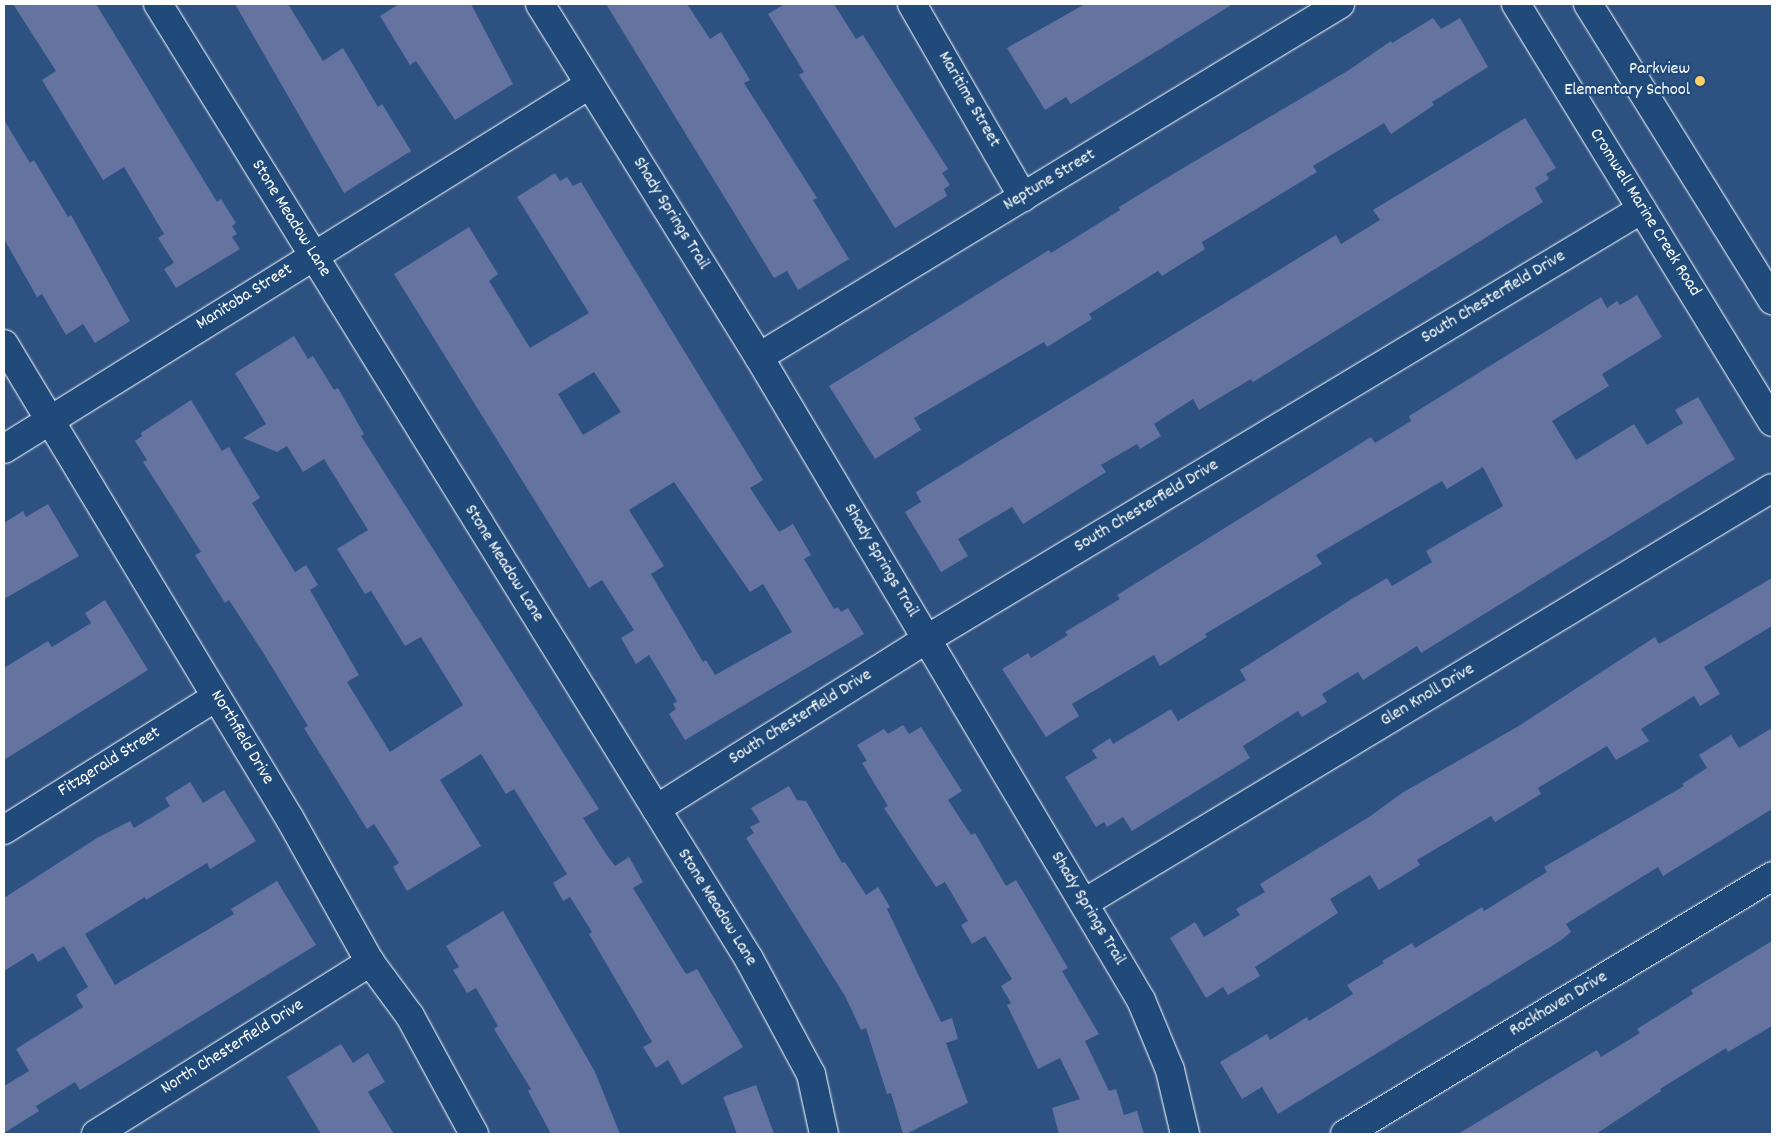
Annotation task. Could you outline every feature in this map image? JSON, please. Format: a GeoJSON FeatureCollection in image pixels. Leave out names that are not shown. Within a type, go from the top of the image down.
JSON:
{"type":"FeatureCollection","features":[{"type":"Feature","properties":{"kind":"street","name":"Stone Meadow Lane"},"geometry":{"type":"LineString","coordinates":[[158,4],[312,256],[749,960],[811,1074],[824,1134]]}},
{"type":"Feature","properties":{"kind":"street","name":"Shady Springs Trail"},"geometry":{"type":"LineString","coordinates":[[540,4],[759,357],[1141,1000],[1170,1070],[1185,1134]]}},
{"type":"Feature","properties":{"kind":"street","name":"Maritime Street"},"geometry":{"type":"LineString","coordinates":[[912,4],[1023,197]]}},
{"type":"Feature","properties":{"kind":"street","name":"Neptune Street"},"geometry":{"type":"LineString","coordinates":[[759,357],[1340,4]]}},
{"type":"Feature","properties":{"kind":"street","name":"Cromwell Marine Creek Road"},"geometry":{"type":"LineString","coordinates":[[1516,4],[1772,422]]}},
{"type":"Feature","properties":{"kind":"street"},"geometry":{"type":"LineString","coordinates":[[1588,4],[1772,300]]}},
{"type":"Feature","properties":{"kind":"street","name":"Manitoba Street"},"geometry":{"type":"LineString","coordinates":[[4,449],[589,85]]}},
{"type":"Feature","properties":{"kind":"street","name":"South Chesterfield Drive"},"geometry":{"type":"LineString","coordinates":[[656,809],[927,639],[1642,209]]}},
{"type":"Feature","properties":{"kind":"street","name":"Northfield Drive"},"geometry":{"type":"LineString","coordinates":[[4,344],[48,421],[290,819],[370,962],[410,1016],[474,1134]]}},
{"type":"Feature","properties":{"kind":"street","name":"Glen Knoll Drive"},"geometry":{"type":"LineString","coordinates":[[1084,902],[1772,488]]}},
{"type":"Feature","properties":{"kind":"street","name":"Fitzgerald Street"},"geometry":{"type":"LineString","coordinates":[[4,830],[216,697]]}},
{"type":"Feature","properties":{"kind":"street","name":"Rockhaven Drive"},"geometry":{"type":"LineString","coordinates":[[1345,1134],[1772,876]]}},
{"type":"Feature","properties":{"kind":"street","name":"North Chesterfield Drive"},"geometry":{"type":"LineString","coordinates":[[104,1132],[370,962]]}},
{"type":"Feature","properties":{"kind":"building"},"geometry":{"type":"Polygon","coordinates":[[[13,4],[96,4],[217,202],[221,199],[236,223],[232,226],[237,234],[232,237],[240,249],[176,288],[164,269],[174,263],[158,238],[164,234],[124,167],[103,180],[42,80],[56,71],[13,4]]]}},
{"type":"Feature","properties":{"kind":"building"},"geometry":{"type":"Polygon","coordinates":[[[235,4],[288,4],[323,61],[343,48],[378,107],[382,104],[411,151],[344,193],[235,4]]]}},
{"type":"Feature","properties":{"kind":"building"},"geometry":{"type":"Polygon","coordinates":[[[399,4],[471,4],[513,84],[455,120],[416,61],[410,65],[380,16],[399,4]]]}},
{"type":"Feature","properties":{"kind":"building"},"geometry":{"type":"Polygon","coordinates":[[[606,4],[687,4],[710,39],[721,32],[750,80],[744,83],[817,198],[813,200],[849,259],[798,290],[787,271],[774,278],[606,4]]]}},
{"type":"Feature","properties":{"kind":"building"},"geometry":{"type":"Polygon","coordinates":[[[785,4],[834,4],[856,39],[863,35],[948,169],[942,173],[950,185],[944,189],[947,196],[895,228],[799,75],[804,72],[768,14],[785,4]]]}},
{"type":"Feature","properties":{"kind":"building"},"geometry":{"type":"Polygon","coordinates":[[[1085,4],[1233,4],[1071,104],[1066,97],[1045,110],[1007,48],[1085,4]]]}},
{"type":"Feature","properties":{"kind":"building"},"geometry":{"type":"Polygon","coordinates":[[[1433,18],[1441,29],[1460,18],[1488,67],[1432,102],[1434,105],[1391,134],[1384,123],[1313,166],[1317,172],[1202,242],[1205,249],[1162,276],[1158,271],[1089,314],[1092,319],[1047,347],[1044,342],[914,418],[921,430],[875,459],[829,386],[1049,250],[1051,253],[1120,210],[1119,207],[1349,70],[1391,41],[1392,43],[1433,18]]]}},
{"type":"Feature","properties":{"kind":"building"},"geometry":{"type":"Polygon","coordinates":[[[1525,118],[1556,168],[1546,174],[1549,179],[1535,188],[1543,202],[1253,382],[1251,379],[1199,410],[1193,399],[1154,424],[1161,436],[1140,449],[1137,444],[1101,465],[1106,472],[1023,524],[1012,507],[958,539],[968,556],[941,572],[905,512],[921,502],[916,492],[1336,235],[1341,244],[1380,220],[1373,210],[1525,118]]]}},
{"type":"Feature","properties":{"kind":"building"},"geometry":{"type":"Polygon","coordinates":[[[4,120],[30,163],[34,160],[68,217],[71,215],[130,321],[95,343],[83,324],[66,335],[42,294],[37,297],[4,239],[4,120]]]}},
{"type":"Feature","properties":{"kind":"building"},"geometry":{"type":"Polygon","coordinates":[[[555,173],[560,181],[567,177],[573,186],[581,182],[763,480],[750,488],[779,532],[793,524],[811,555],[804,559],[834,609],[838,607],[841,612],[848,608],[864,634],[685,740],[669,714],[676,709],[673,704],[677,701],[649,655],[636,664],[621,638],[634,630],[602,580],[589,588],[394,274],[469,227],[498,274],[489,281],[530,348],[589,313],[517,197],[555,173]],[[594,372],[558,394],[583,435],[621,412],[594,372]],[[674,482],[629,510],[664,566],[651,574],[703,662],[706,660],[715,675],[792,632],[763,584],[750,592],[674,482]]]}},
{"type":"Feature","properties":{"kind":"building"},"geometry":{"type":"Polygon","coordinates":[[[1637,295],[1662,337],[1602,374],[1609,386],[1552,421],[1576,460],[1634,424],[1647,445],[1683,423],[1675,410],[1698,397],[1735,459],[1421,653],[1417,646],[1363,680],[1358,672],[1322,694],[1327,702],[1302,717],[1298,711],[1243,746],[1250,758],[1132,831],[1123,817],[1107,827],[1104,822],[1096,827],[1065,777],[1097,758],[1092,750],[1110,738],[1113,744],[1171,709],[1178,721],[1246,680],[1240,670],[1355,597],[1387,578],[1392,586],[1432,562],[1426,551],[1503,506],[1483,467],[1447,489],[1442,481],[1316,555],[1322,564],[1205,634],[1207,637],[1160,666],[1154,655],[1072,704],[1079,716],[1046,737],[1002,669],[1028,653],[1031,658],[1068,635],[1065,632],[1120,599],[1117,595],[1371,437],[1375,443],[1411,421],[1409,416],[1601,297],[1607,308],[1617,301],[1620,305],[1637,295]]]}},
{"type":"Feature","properties":{"kind":"building"},"geometry":{"type":"Polygon","coordinates":[[[294,336],[308,359],[313,356],[334,390],[338,388],[364,434],[361,436],[599,809],[583,818],[615,866],[629,857],[643,882],[633,888],[684,971],[687,974],[697,969],[743,1047],[682,1085],[668,1060],[656,1068],[643,1047],[652,1042],[589,934],[592,932],[570,897],[563,901],[553,883],[567,874],[514,789],[506,794],[481,754],[440,780],[481,846],[407,891],[393,867],[399,863],[374,824],[367,829],[304,728],[308,726],[264,654],[229,600],[225,603],[195,555],[201,552],[143,462],[147,460],[135,441],[142,436],[141,433],[191,400],[222,451],[229,447],[260,498],[252,503],[295,572],[306,565],[318,585],[310,590],[359,675],[347,682],[390,752],[463,705],[421,637],[405,646],[371,591],[365,594],[337,549],[368,530],[324,459],[303,472],[287,446],[277,452],[243,438],[266,424],[235,373],[294,336]]]}},
{"type":"Feature","properties":{"kind":"building"},"geometry":{"type":"Polygon","coordinates":[[[48,504],[79,556],[4,599],[4,523],[23,511],[26,517],[48,504]]]}},
{"type":"Feature","properties":{"kind":"building"},"geometry":{"type":"Polygon","coordinates":[[[1772,578],[1772,626],[1704,667],[1720,694],[1700,706],[1694,696],[1641,729],[1649,741],[1616,760],[1607,746],[1538,788],[1541,794],[1495,822],[1491,816],[1417,860],[1420,865],[1379,890],[1370,875],[1330,899],[1338,913],[1255,967],[1260,976],[1228,995],[1223,987],[1206,998],[1170,938],[1195,922],[1204,937],[1240,915],[1236,909],[1265,892],[1260,884],[1369,817],[1402,793],[1517,727],[1655,637],[1659,644],[1772,578]]]}},
{"type":"Feature","properties":{"kind":"building"},"geometry":{"type":"Polygon","coordinates":[[[105,600],[148,670],[4,760],[4,668],[48,641],[52,647],[91,623],[85,613],[105,600]]]}},
{"type":"Feature","properties":{"kind":"building"},"geometry":{"type":"Polygon","coordinates":[[[903,725],[909,734],[921,727],[962,791],[948,800],[971,835],[975,833],[1006,886],[1016,880],[1031,905],[1068,968],[1062,971],[1099,1034],[1085,1041],[1109,1091],[1116,1089],[1124,1115],[1137,1111],[1144,1134],[1059,1134],[1052,1108],[1080,1099],[1060,1058],[1038,1069],[1007,1005],[1011,1003],[1001,986],[1012,979],[985,936],[972,944],[961,925],[968,921],[945,882],[936,887],[884,808],[888,806],[862,763],[867,761],[857,745],[884,729],[888,734],[903,725]]]}},
{"type":"Feature","properties":{"kind":"building"},"geometry":{"type":"Polygon","coordinates":[[[1772,728],[1772,809],[1663,876],[1658,867],[1566,924],[1571,932],[1560,941],[1278,1114],[1262,1087],[1242,1099],[1220,1062],[1267,1034],[1270,1040],[1307,1017],[1309,1021],[1353,994],[1347,985],[1384,963],[1382,961],[1412,943],[1415,948],[1482,907],[1484,911],[1547,872],[1544,867],[1684,786],[1682,784],[1707,768],[1699,755],[1731,735],[1739,748],[1772,728]]]}},
{"type":"Feature","properties":{"kind":"building"},"geometry":{"type":"Polygon","coordinates":[[[190,782],[203,803],[224,790],[256,841],[210,869],[207,863],[146,900],[145,897],[85,934],[115,985],[234,914],[231,909],[277,881],[316,945],[80,1090],[75,1082],[36,1106],[39,1111],[4,1133],[4,1086],[29,1071],[16,1049],[83,1007],[76,995],[88,987],[64,946],[38,962],[33,953],[4,971],[4,898],[97,838],[130,821],[134,828],[170,806],[165,798],[190,782]]]}},
{"type":"Feature","properties":{"kind":"building"},"geometry":{"type":"Polygon","coordinates":[[[789,786],[797,800],[806,801],[842,863],[845,862],[866,895],[878,887],[890,907],[887,909],[941,1022],[952,1018],[958,1039],[946,1043],[968,1103],[906,1134],[903,1134],[891,1093],[887,1094],[866,1028],[861,1030],[845,996],[746,838],[754,833],[750,827],[760,822],[751,808],[789,786]]]}},
{"type":"Feature","properties":{"kind":"building"},"geometry":{"type":"Polygon","coordinates":[[[503,911],[595,1072],[620,1134],[551,1134],[528,1091],[531,1089],[494,1029],[498,1026],[476,988],[467,993],[453,970],[459,967],[446,946],[503,911]]]}},
{"type":"Feature","properties":{"kind":"building"},"geometry":{"type":"Polygon","coordinates":[[[1772,941],[1772,1026],[1728,1052],[1726,1048],[1660,1089],[1661,1091],[1596,1134],[1458,1134],[1597,1050],[1601,1057],[1640,1033],[1637,1029],[1693,994],[1691,990],[1772,941]]]}},
{"type":"Feature","properties":{"kind":"building"},"geometry":{"type":"Polygon","coordinates":[[[341,1044],[353,1063],[368,1053],[385,1082],[368,1092],[394,1134],[321,1134],[287,1077],[341,1044]]]}},
{"type":"Feature","properties":{"kind":"building"},"geometry":{"type":"Polygon","coordinates":[[[756,1085],[774,1134],[737,1134],[723,1097],[756,1085]]]}},
{"type":"Feature","properties":{"kind":"place","name":"Parkview Elementary School"},"geometry":{"type":"Point","coordinates":[1700,81]}}]}
